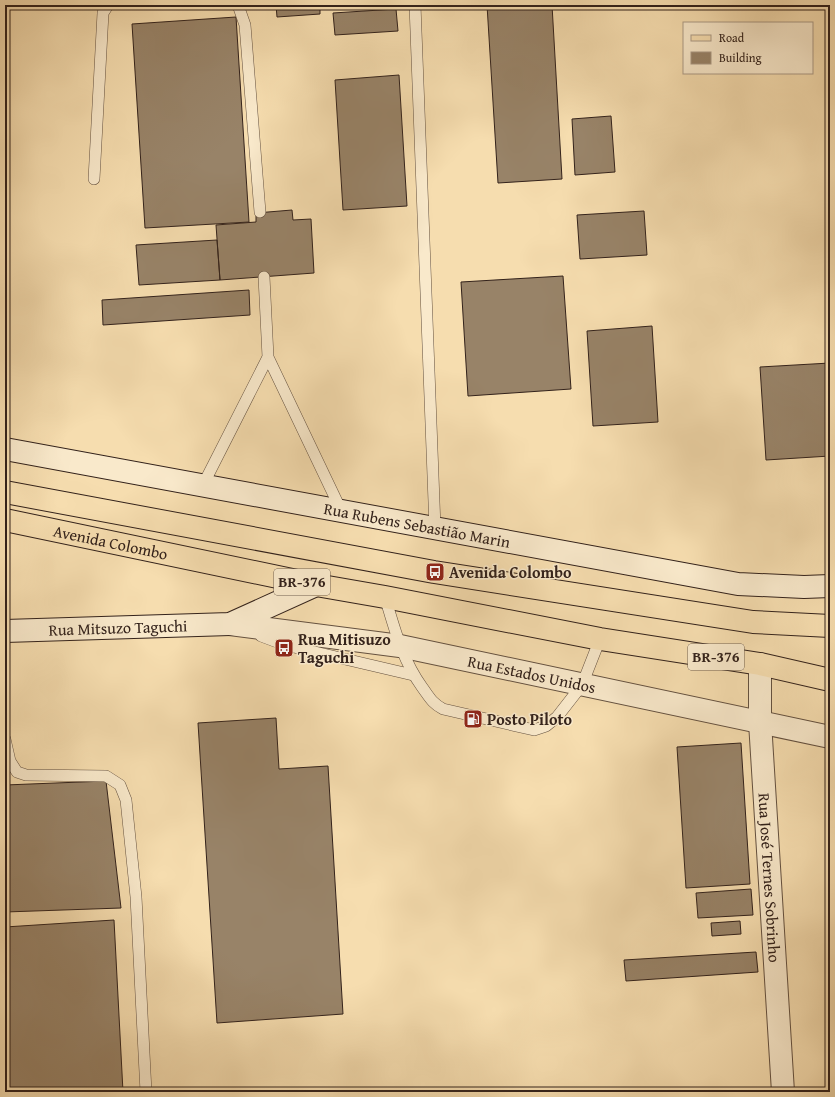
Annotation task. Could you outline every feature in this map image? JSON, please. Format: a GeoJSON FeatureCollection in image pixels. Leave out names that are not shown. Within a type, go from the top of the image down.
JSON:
{"type":"FeatureCollection","features":[{"type":"Feature","properties":{"kind":"main road","name":"Avenida Colombo"},"geometry":{"type":"LineString","coordinates":[[5,492],[434,572],[753,622],[830,626]]}},
{"type":"Feature","properties":{"kind":"main road","name":"Avenida Colombo"},"geometry":{"type":"LineString","coordinates":[[5,520],[316,584],[600,639],[760,664],[830,680]]}},
{"type":"Feature","properties":{"kind":"street","name":"Rua Rubens Sebastião Marin"},"geometry":{"type":"LineString","coordinates":[[5,448],[738,584],[804,587],[830,586]]}},
{"type":"Feature","properties":{"kind":"street"},"geometry":{"type":"LineString","coordinates":[[230,624],[316,584]]}},
{"type":"Feature","properties":{"kind":"street","name":"Rua Mitsuzo Taguchi"},"geometry":{"type":"LineString","coordinates":[[5,631],[230,624]]}},
{"type":"Feature","properties":{"kind":"street","name":"Rua Estados Unidos"},"geometry":{"type":"LineString","coordinates":[[230,624],[400,646],[830,737]]}},
{"type":"Feature","properties":{"kind":"street","name":"Rua José Ternes Sobrinho"},"geometry":{"type":"LineString","coordinates":[[760,664],[760,722],[783,1092]]}},
{"type":"Feature","properties":{"kind":"lane"},"geometry":{"type":"LineString","coordinates":[[94,179],[103,14],[108,5]]}},
{"type":"Feature","properties":{"kind":"lane"},"geometry":{"type":"LineString","coordinates":[[238,5],[245,25],[260,212]]}},
{"type":"Feature","properties":{"kind":"lane"},"geometry":{"type":"LineString","coordinates":[[415,5],[435,528]]}},
{"type":"Feature","properties":{"kind":"lane"},"geometry":{"type":"LineString","coordinates":[[264,277],[268,358],[341,510]]}},
{"type":"Feature","properties":{"kind":"lane"},"geometry":{"type":"LineString","coordinates":[[202,485],[268,358]]}},
{"type":"Feature","properties":{"kind":"lane"},"geometry":{"type":"LineString","coordinates":[[385,597],[400,646],[413,675],[434,704],[443,710],[534,730],[546,726],[557,717],[582,684],[600,639]]}},
{"type":"Feature","properties":{"kind":"lane"},"geometry":{"type":"LineString","coordinates":[[230,624],[285,645],[413,675]]}},
{"type":"Feature","properties":{"kind":"lane"},"geometry":{"type":"LineString","coordinates":[[5,740],[10,761],[16,772],[26,775],[106,776],[120,785],[126,800],[136,897],[146,1092]]}},
{"type":"Feature","properties":{"kind":"building"},"geometry":{"type":"Polygon","coordinates":[[[276,5],[320,5],[320,14],[277,17],[276,5]]]}},
{"type":"Feature","properties":{"kind":"building"},"geometry":{"type":"Polygon","coordinates":[[[487,5],[552,5],[562,179],[498,183],[487,5]]]}},
{"type":"Feature","properties":{"kind":"building"},"geometry":{"type":"Polygon","coordinates":[[[396,9],[398,31],[335,35],[333,13],[396,9]]]}},
{"type":"Feature","properties":{"kind":"building"},"geometry":{"type":"Polygon","coordinates":[[[236,17],[249,222],[145,228],[132,24],[236,17]]]}},
{"type":"Feature","properties":{"kind":"building"},"geometry":{"type":"Polygon","coordinates":[[[399,75],[407,206],[343,210],[335,80],[399,75]]]}},
{"type":"Feature","properties":{"kind":"building"},"geometry":{"type":"Polygon","coordinates":[[[611,116],[615,172],[575,175],[572,119],[611,116]]]}},
{"type":"Feature","properties":{"kind":"building"},"geometry":{"type":"Polygon","coordinates":[[[292,210],[293,220],[311,219],[314,273],[220,280],[216,225],[256,222],[256,213],[292,210]]]}},
{"type":"Feature","properties":{"kind":"building"},"geometry":{"type":"Polygon","coordinates":[[[644,211],[647,255],[580,259],[577,215],[644,211]]]}},
{"type":"Feature","properties":{"kind":"building"},"geometry":{"type":"Polygon","coordinates":[[[217,240],[220,280],[139,285],[136,245],[217,240]]]}},
{"type":"Feature","properties":{"kind":"building"},"geometry":{"type":"Polygon","coordinates":[[[563,276],[571,389],[468,396],[461,282],[563,276]]]}},
{"type":"Feature","properties":{"kind":"building"},"geometry":{"type":"Polygon","coordinates":[[[249,290],[250,315],[103,325],[102,300],[249,290]]]}},
{"type":"Feature","properties":{"kind":"building"},"geometry":{"type":"Polygon","coordinates":[[[652,326],[658,422],[593,426],[587,331],[652,326]]]}},
{"type":"Feature","properties":{"kind":"building"},"geometry":{"type":"Polygon","coordinates":[[[830,363],[830,456],[766,460],[760,367],[830,363]]]}},
{"type":"Feature","properties":{"kind":"building"},"geometry":{"type":"Polygon","coordinates":[[[276,718],[279,769],[328,766],[343,1014],[217,1023],[198,723],[276,718]]]}},
{"type":"Feature","properties":{"kind":"building"},"geometry":{"type":"Polygon","coordinates":[[[741,743],[750,884],[686,888],[677,747],[741,743]]]}},
{"type":"Feature","properties":{"kind":"building"},"geometry":{"type":"Polygon","coordinates":[[[106,781],[121,908],[5,912],[5,785],[106,781]]]}},
{"type":"Feature","properties":{"kind":"building"},"geometry":{"type":"Polygon","coordinates":[[[828,788],[830,788],[830,819],[828,788]]]}},
{"type":"Feature","properties":{"kind":"building"},"geometry":{"type":"Polygon","coordinates":[[[751,889],[753,915],[698,918],[696,893],[751,889]]]}},
{"type":"Feature","properties":{"kind":"building"},"geometry":{"type":"Polygon","coordinates":[[[114,920],[123,1092],[5,1092],[5,927],[114,920]]]}},
{"type":"Feature","properties":{"kind":"building"},"geometry":{"type":"Polygon","coordinates":[[[740,921],[741,934],[712,936],[711,923],[740,921]]]}},
{"type":"Feature","properties":{"kind":"building"},"geometry":{"type":"Polygon","coordinates":[[[756,952],[758,972],[626,981],[624,960],[756,952]]]}},
{"type":"Feature","properties":{"kind":"building"},"geometry":{"type":"Polygon","coordinates":[[[830,1087],[830,1092],[817,1092],[817,1088],[830,1087]]]}},
{"type":"Feature","properties":{"kind":"place","name":"Avenida Colombo"},"geometry":{"type":"Point","coordinates":[435,572]}},
{"type":"Feature","properties":{"kind":"place","name":"Rua Mitisuzo Taguchi"},"geometry":{"type":"Point","coordinates":[284,648]}},
{"type":"Feature","properties":{"kind":"place","name":"Posto Piloto"},"geometry":{"type":"Point","coordinates":[473,719]}}]}
